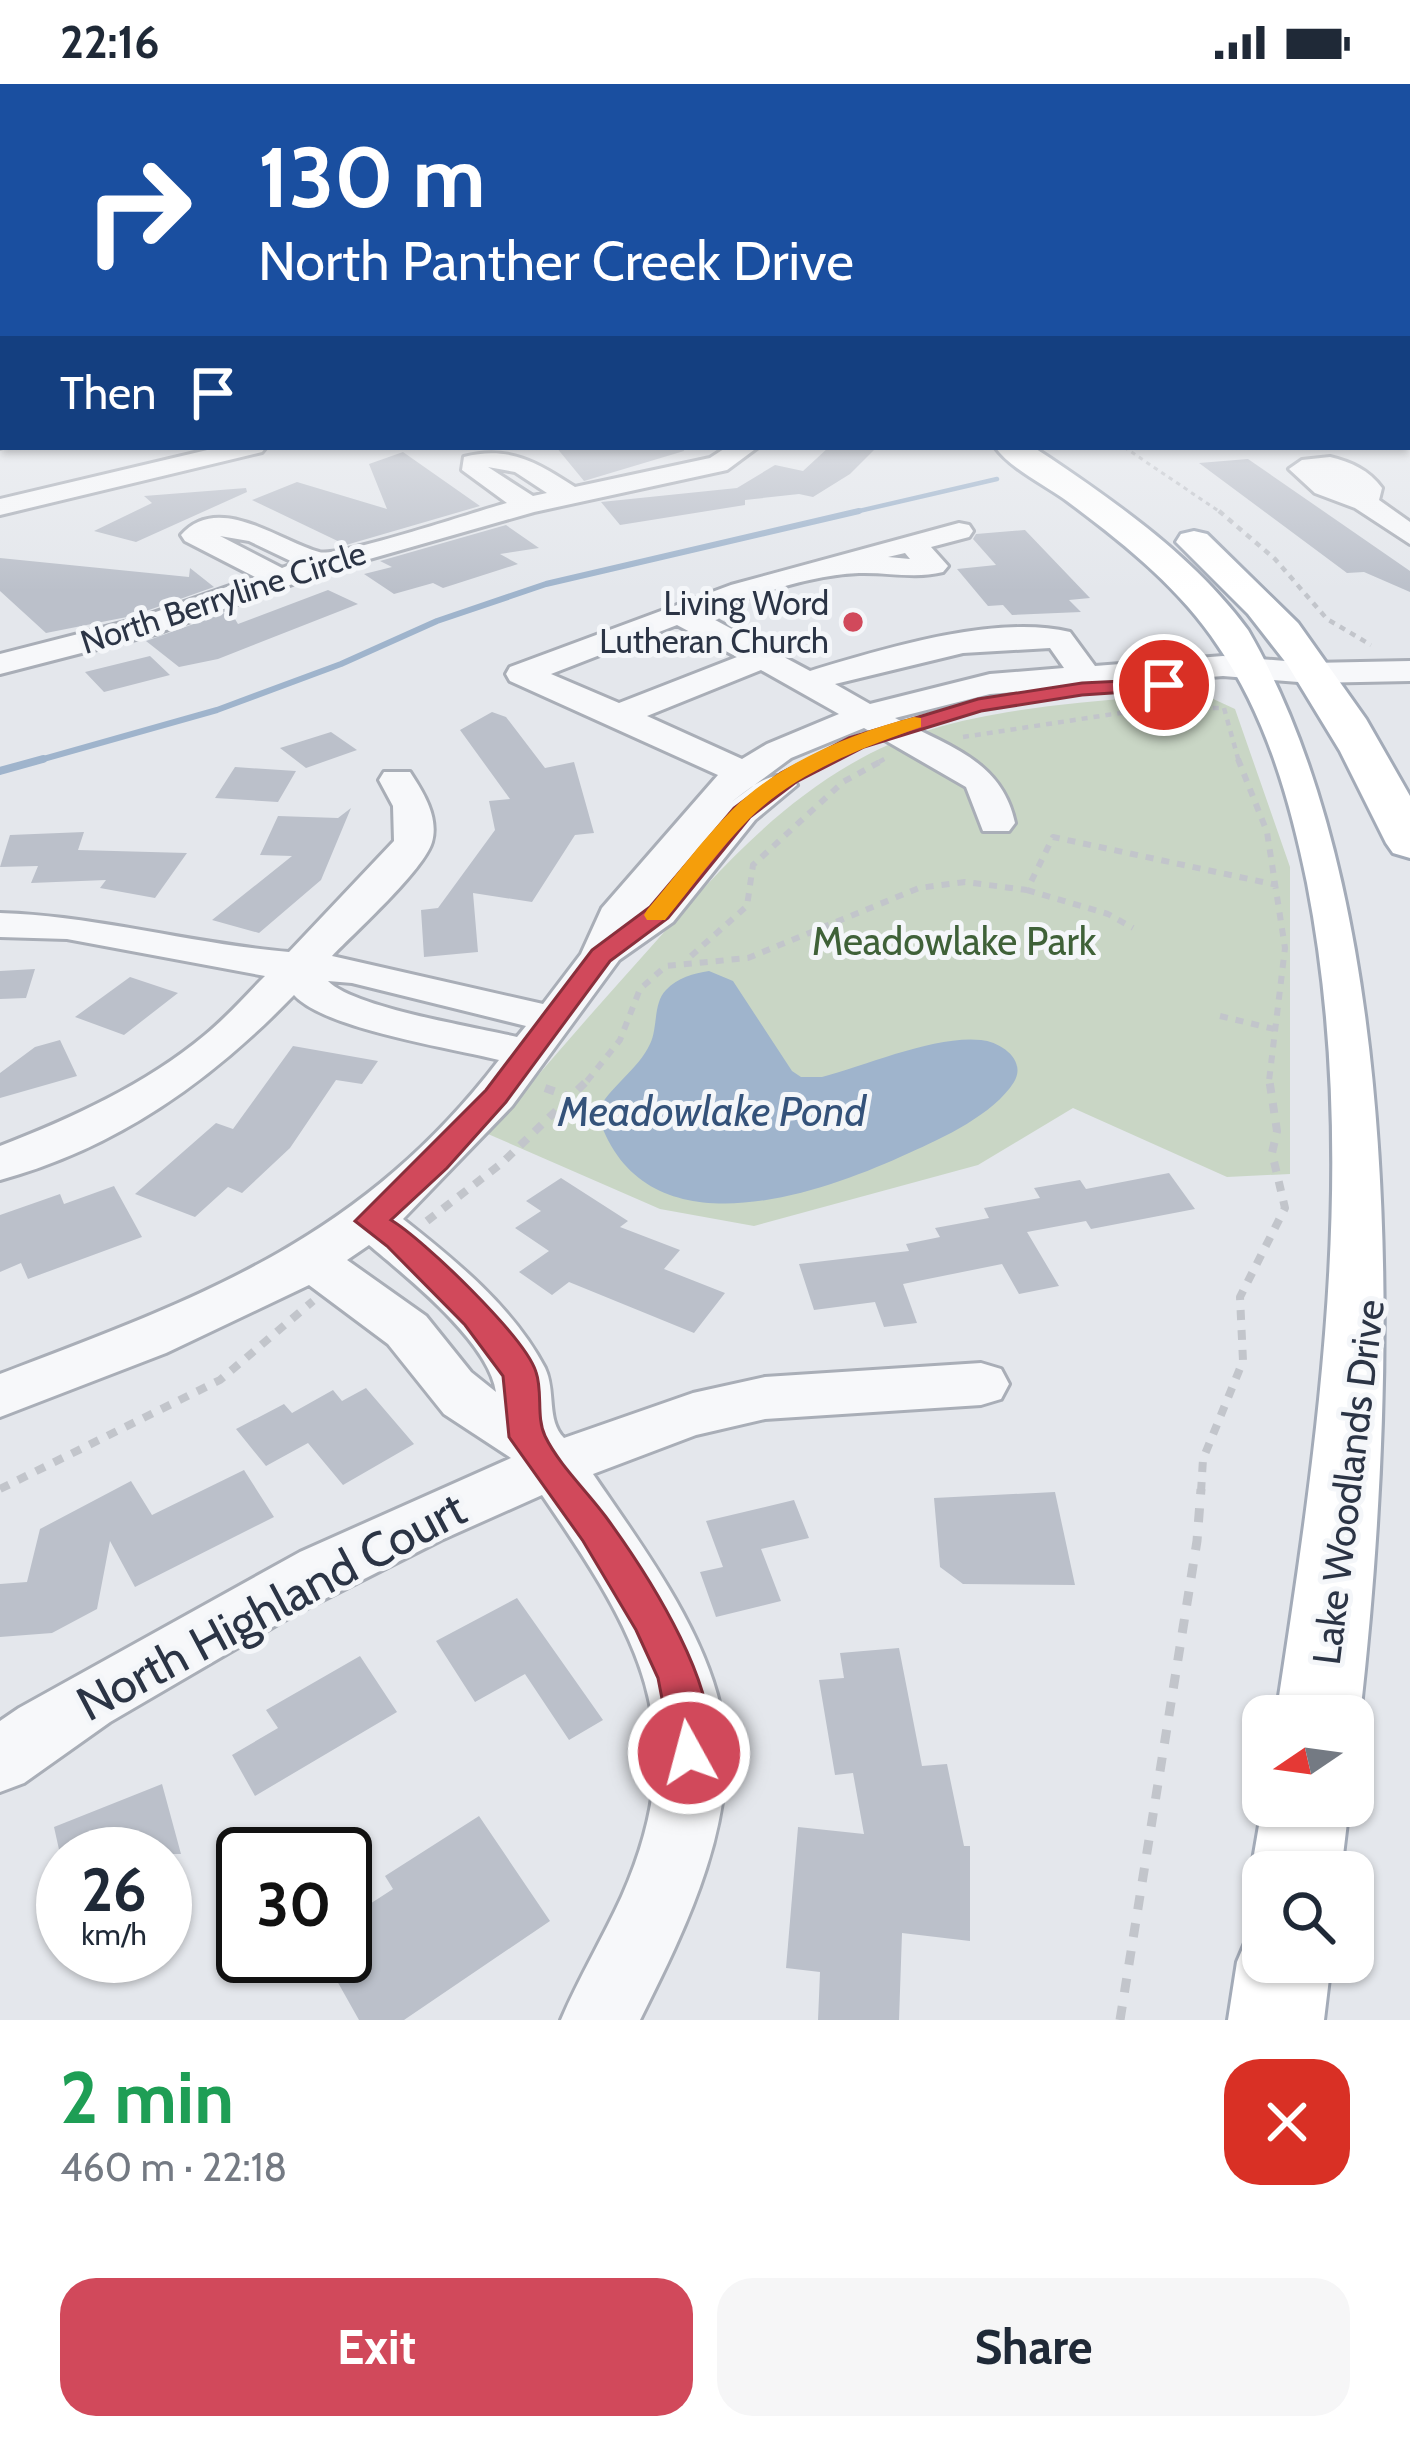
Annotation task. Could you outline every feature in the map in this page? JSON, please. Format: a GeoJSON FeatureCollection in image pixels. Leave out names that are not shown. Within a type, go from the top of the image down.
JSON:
{"type":"FeatureCollection","features":[{"type":"Feature","properties":{"kind":"main road","name":"Lake Woodlands Drive"},"geometry":{"type":"LineString","coordinates":[[1016,450],[1071,487],[1143,546],[1214,613],[1391,803],[1410,843]]}},
{"type":"Feature","properties":{"kind":"main road","name":"Lake Woodlands Drive"},"geometry":{"type":"LineString","coordinates":[[1062,450],[1193,541],[1263,608],[1275,674],[1327,807],[1369,953],[1382,1052],[1381,1217],[1321,1695]]}},
{"type":"Feature","properties":{"kind":"main road"},"geometry":{"type":"LineString","coordinates":[[1276,2020],[1281,1983]]}},
{"type":"Feature","properties":{"kind":"street"},"geometry":{"type":"LineString","coordinates":[[0,507],[240,450]]}},
{"type":"Feature","properties":{"kind":"street","name":"North Berryline Circle"},"geometry":{"type":"LineString","coordinates":[[0,664],[144,626],[321,564],[446,528],[718,464],[740,450]]}},
{"type":"Feature","properties":{"kind":"street"},"geometry":{"type":"LineString","coordinates":[[529,505],[475,470],[473,463],[514,461],[570,496]]}},
{"type":"Feature","properties":{"kind":"street"},"geometry":{"type":"LineString","coordinates":[[1365,502],[1410,536]]}},
{"type":"Feature","properties":{"kind":"street"},"geometry":{"type":"LineString","coordinates":[[281,579],[195,536],[205,529],[236,528],[321,564]]}},
{"type":"Feature","properties":{"kind":"street"},"geometry":{"type":"LineString","coordinates":[[743,773],[669,741],[622,714],[522,674],[747,590],[854,564],[888,569],[933,566],[911,543],[959,531]]}},
{"type":"Feature","properties":{"kind":"street"},"geometry":{"type":"LineString","coordinates":[[679,613],[895,728],[981,780],[996,823]]}},
{"type":"Feature","properties":{"kind":"street"},"geometry":{"type":"LineString","coordinates":[[807,682],[930,650],[1064,630],[1084,674]]}},
{"type":"Feature","properties":{"kind":"street"},"geometry":{"type":"LineString","coordinates":[[622,714],[764,658]]}},
{"type":"Feature","properties":{"kind":"street"},"geometry":{"type":"LineString","coordinates":[[601,956],[616,917],[705,808],[743,773],[779,751],[895,728],[978,705],[1065,692],[1398,660]]}},
{"type":"Feature","properties":{"kind":"street"},"geometry":{"type":"LineString","coordinates":[[0,1396],[147,1339],[280,1279],[324,1270],[384,1230],[436,1161],[496,1096],[601,956],[659,913],[742,812],[789,777],[895,728],[945,692],[1084,674],[1275,674]]}},
{"type":"Feature","properties":{"kind":"street"},"geometry":{"type":"LineString","coordinates":[[0,1164],[86,1130],[220,1045],[385,878],[413,842],[412,806],[398,780]]}},
{"type":"Feature","properties":{"kind":"street"},"geometry":{"type":"LineString","coordinates":[[0,925],[100,932],[293,969],[320,998],[337,1004],[539,1036]]}},
{"type":"Feature","properties":{"kind":"street"},"geometry":{"type":"LineString","coordinates":[[384,1230],[520,1373],[538,1452],[651,1621],[678,1678],[690,1727],[688,1779],[665,1882],[643,1939],[599,2020]]}},
{"type":"Feature","properties":{"kind":"street"},"geometry":{"type":"LineString","coordinates":[[324,1270],[420,1343],[460,1397],[538,1452]]}},
{"type":"Feature","properties":{"kind":"street"},"geometry":{"type":"LineString","coordinates":[[441,1371],[498,1346]]}},
{"type":"Feature","properties":{"kind":"street","name":"North Highland Court"},"geometry":{"type":"LineString","coordinates":[[0,1761],[40,1728],[268,1595],[538,1452],[737,1404],[850,1390],[981,1384]]}},
{"type":"Feature","properties":{"kind":"path"},"geometry":{"type":"LineString","coordinates":[[1129,450],[1166,471],[1272,555],[1297,581],[1315,611],[1398,660]]}},
{"type":"Feature","properties":{"kind":"path"},"geometry":{"type":"LineString","coordinates":[[384,1230],[455,1204],[570,1097],[622,1038],[638,991],[657,974],[691,956],[747,906],[753,865],[895,728],[1153,708],[1224,708],[1247,793],[1267,832],[1285,948],[1269,1082],[1276,1131],[1272,1154],[1285,1208],[1240,1298],[1243,1360],[1203,1460],[1197,1541],[1120,2020]]}},
{"type":"Feature","properties":{"kind":"path"},"geometry":{"type":"LineString","coordinates":[[1027,890],[1053,837],[1277,885]]}},
{"type":"Feature","properties":{"kind":"path"},"geometry":{"type":"LineString","coordinates":[[691,956],[745,959],[910,891],[946,882],[1027,890],[1108,914],[1133,928]]}},
{"type":"Feature","properties":{"kind":"path"},"geometry":{"type":"LineString","coordinates":[[1220,1016],[1274,1029]]}},
{"type":"Feature","properties":{"kind":"path"},"geometry":{"type":"LineString","coordinates":[[0,1489],[220,1380],[324,1270]]}},
{"type":"Feature","properties":{"kind":"green space","name":"Meadowlake Park"},"geometry":{"type":"Polygon","coordinates":[[[1142,697],[1209,697],[1235,709],[1290,867],[1290,1174],[1227,1177],[1073,1108],[978,1165],[754,1226],[660,1209],[488,1134],[719,872],[822,783],[884,747],[955,723],[1142,697]]]}},
{"type":"Feature","properties":{"kind":"water","name":"Meadowlake Pond"},"geometry":{"type":"Polygon","coordinates":[[[709,971],[733,981],[792,1071],[801,1077],[822,1077],[923,1046],[963,1040],[989,1041],[1004,1048],[1015,1060],[1017,1074],[1005,1094],[967,1124],[869,1170],[779,1198],[732,1203],[689,1200],[650,1185],[618,1157],[597,1112],[645,1053],[666,990],[686,977],[709,971]]]}},
{"type":"Feature","properties":{"kind":"building"},"geometry":{"type":"Polygon","coordinates":[[[558,450],[684,450],[684,451],[584,481],[558,450]]]}},
{"type":"Feature","properties":{"kind":"building"},"geometry":{"type":"Polygon","coordinates":[[[826,450],[874,450],[850,474],[813,497],[799,494],[745,500],[745,505],[620,525],[601,502],[737,488],[775,465],[803,471],[826,450]]]}},
{"type":"Feature","properties":{"kind":"building"},"geometry":{"type":"Polygon","coordinates":[[[403,452],[480,506],[346,545],[252,500],[297,482],[387,509],[369,464],[403,452]]]}},
{"type":"Feature","properties":{"kind":"building"},"geometry":{"type":"Polygon","coordinates":[[[1248,459],[1410,571],[1410,592],[1364,572],[1347,573],[1199,463],[1248,459]]]}},
{"type":"Feature","properties":{"kind":"building"},"geometry":{"type":"Polygon","coordinates":[[[246,488],[247,492],[136,542],[94,531],[152,503],[144,496],[246,488]]]}},
{"type":"Feature","properties":{"kind":"building"},"geometry":{"type":"Polygon","coordinates":[[[506,525],[539,548],[500,554],[518,564],[443,588],[433,583],[394,594],[364,574],[392,567],[380,561],[506,525]]]}},
{"type":"Feature","properties":{"kind":"building"},"geometry":{"type":"Polygon","coordinates":[[[1025,530],[1090,598],[1069,600],[1081,612],[1012,615],[1003,605],[988,606],[957,569],[996,565],[973,539],[976,534],[1025,530]]]}},
{"type":"Feature","properties":{"kind":"building"},"geometry":{"type":"Polygon","coordinates":[[[0,558],[189,577],[190,568],[214,587],[132,616],[46,633],[0,591],[0,558]]]}},
{"type":"Feature","properties":{"kind":"building"},"geometry":{"type":"Polygon","coordinates":[[[328,590],[358,604],[218,659],[179,667],[146,641],[230,611],[238,624],[328,590]]]}},
{"type":"Feature","properties":{"kind":"building"},"geometry":{"type":"Polygon","coordinates":[[[150,656],[170,675],[104,692],[85,672],[150,656]]]}},
{"type":"Feature","properties":{"kind":"building"},"geometry":{"type":"Polygon","coordinates":[[[492,712],[506,717],[545,768],[574,762],[594,833],[575,835],[532,902],[473,893],[478,952],[424,957],[421,910],[438,908],[495,830],[489,801],[510,799],[460,730],[492,712]]]}},
{"type":"Feature","properties":{"kind":"building"},"geometry":{"type":"Polygon","coordinates":[[[331,732],[357,750],[306,768],[280,748],[331,732]]]}},
{"type":"Feature","properties":{"kind":"building"},"geometry":{"type":"Polygon","coordinates":[[[235,767],[296,771],[278,802],[215,798],[235,767]]]}},
{"type":"Feature","properties":{"kind":"building"},"geometry":{"type":"Polygon","coordinates":[[[351,808],[321,880],[259,933],[212,920],[292,856],[260,855],[278,816],[338,818],[351,808]]]}},
{"type":"Feature","properties":{"kind":"building"},"geometry":{"type":"Polygon","coordinates":[[[84,832],[78,850],[187,853],[155,898],[100,888],[106,880],[31,883],[38,866],[0,867],[10,835],[84,832]]]}},
{"type":"Feature","properties":{"kind":"building"},"geometry":{"type":"Polygon","coordinates":[[[35,969],[26,998],[0,999],[0,971],[35,969]]]}},
{"type":"Feature","properties":{"kind":"building"},"geometry":{"type":"Polygon","coordinates":[[[130,977],[178,993],[124,1035],[75,1017],[130,977]]]}},
{"type":"Feature","properties":{"kind":"building"},"geometry":{"type":"Polygon","coordinates":[[[60,1040],[77,1076],[0,1098],[0,1073],[35,1047],[60,1040]]]}},
{"type":"Feature","properties":{"kind":"building"},"geometry":{"type":"Polygon","coordinates":[[[293,1046],[378,1061],[362,1084],[336,1080],[290,1148],[242,1193],[228,1187],[195,1217],[135,1194],[216,1123],[233,1129],[293,1046]]]}},
{"type":"Feature","properties":{"kind":"building"},"geometry":{"type":"Polygon","coordinates":[[[1169,1173],[1195,1209],[1091,1229],[1086,1221],[1027,1232],[1059,1286],[1019,1294],[1002,1264],[903,1284],[917,1323],[884,1327],[875,1302],[814,1310],[799,1264],[909,1251],[906,1244],[940,1237],[935,1228],[989,1218],[984,1208],[1040,1198],[1034,1188],[1080,1180],[1086,1189],[1169,1173]]]}},
{"type":"Feature","properties":{"kind":"building"},"geometry":{"type":"Polygon","coordinates":[[[561,1178],[628,1221],[620,1227],[680,1250],[664,1269],[725,1293],[694,1333],[569,1282],[552,1295],[519,1272],[549,1251],[515,1228],[541,1211],[526,1201],[561,1178]]]}},
{"type":"Feature","properties":{"kind":"building"},"geometry":{"type":"Polygon","coordinates":[[[114,1186],[142,1237],[28,1279],[21,1263],[0,1272],[0,1215],[60,1194],[64,1204],[114,1186]]]}},
{"type":"Feature","properties":{"kind":"building"},"geometry":{"type":"Polygon","coordinates":[[[366,1388],[414,1444],[343,1485],[308,1443],[266,1466],[236,1429],[284,1404],[292,1413],[333,1390],[342,1401],[366,1388]]]}},
{"type":"Feature","properties":{"kind":"building"},"geometry":{"type":"Polygon","coordinates":[[[244,1470],[274,1517],[135,1587],[110,1541],[97,1609],[52,1633],[0,1637],[0,1584],[27,1582],[40,1529],[131,1481],[152,1515],[244,1470]]]}},
{"type":"Feature","properties":{"kind":"building"},"geometry":{"type":"Polygon","coordinates":[[[1055,1492],[1075,1585],[963,1584],[940,1567],[934,1498],[1055,1492]]]}},
{"type":"Feature","properties":{"kind":"building"},"geometry":{"type":"Polygon","coordinates":[[[794,1500],[809,1538],[761,1549],[781,1601],[716,1617],[700,1572],[723,1567],[706,1521],[794,1500]]]}},
{"type":"Feature","properties":{"kind":"building"},"geometry":{"type":"Polygon","coordinates":[[[517,1598],[603,1720],[569,1740],[525,1674],[475,1702],[436,1641],[517,1598]]]}},
{"type":"Feature","properties":{"kind":"building"},"geometry":{"type":"Polygon","coordinates":[[[899,1648],[922,1766],[947,1764],[964,1846],[970,1846],[970,1941],[902,1933],[899,2020],[818,2020],[820,1972],[786,1968],[798,1827],[864,1834],[853,1773],[835,1775],[819,1680],[844,1678],[840,1653],[899,1648]]]}},
{"type":"Feature","properties":{"kind":"building"},"geometry":{"type":"Polygon","coordinates":[[[360,1656],[397,1712],[255,1796],[232,1755],[278,1728],[266,1710],[360,1656]]]}},
{"type":"Feature","properties":{"kind":"building"},"geometry":{"type":"Polygon","coordinates":[[[162,1784],[174,1827],[54,1827],[162,1784]]]}},
{"type":"Feature","properties":{"kind":"building"},"geometry":{"type":"Polygon","coordinates":[[[479,1816],[550,1921],[404,2020],[359,2020],[338,1983],[372,1983],[372,1903],[393,1889],[385,1876],[479,1816]]]}},
{"type":"Feature","properties":{"kind":"waterway"},"geometry":{"type":"LineString","coordinates":[[846,514],[997,479]]}},
{"type":"Feature","properties":{"kind":"waterway"},"geometry":{"type":"LineString","coordinates":[[33,762],[217,710],[341,664],[437,621],[546,584],[859,511]]}},
{"type":"Feature","properties":{"kind":"waterway"},"geometry":{"type":"LineString","coordinates":[[0,771],[43,759]]}},
{"type":"Feature","properties":{"kind":"slow traffic"},"geometry":{"type":"LineString","coordinates":[[656,915],[742,812],[789,777],[856,743],[914,723]]}},
{"type":"Feature","properties":{"kind":"place","name":"Living Word Lutheran Church"},"geometry":{"type":"Point","coordinates":[853,622]}},
{"type":"Feature","properties":{"kind":"route"},"geometry":{"type":"LineString","coordinates":[[689,1753],[690,1727],[678,1678],[651,1621],[596,1531],[526,1437],[520,1373],[476,1317],[429,1269],[398,1238],[370,1221],[436,1161],[496,1096],[601,956],[659,913],[742,812],[789,777],[856,743],[978,705],[1082,689],[1164,685]]}}]}
